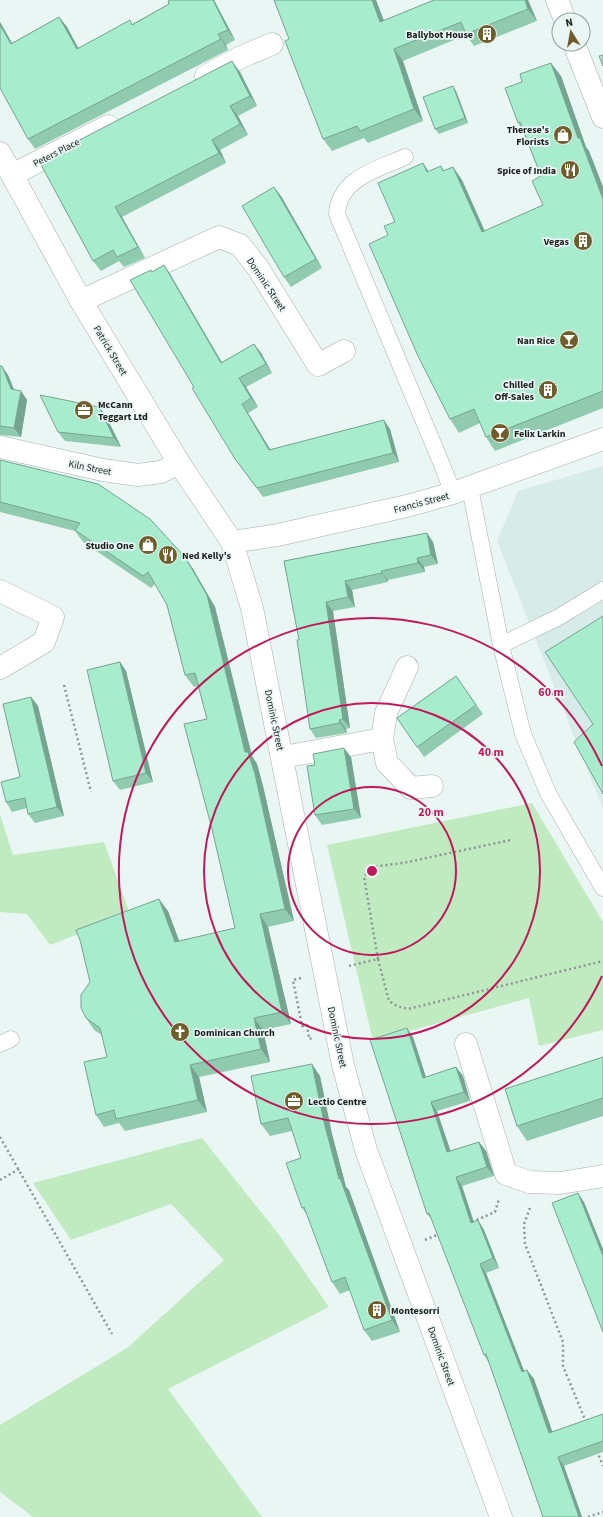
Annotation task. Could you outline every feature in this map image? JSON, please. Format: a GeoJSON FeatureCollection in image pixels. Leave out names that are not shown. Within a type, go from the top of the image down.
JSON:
{"type":"FeatureCollection","features":[{"type":"Feature","properties":{"kind":"street"},"geometry":{"type":"LineString","coordinates":[[557,0],[562,12]]}},
{"type":"Feature","properties":{"kind":"street"},"geometry":{"type":"LineString","coordinates":[[190,84],[239,58],[272,44]]}},
{"type":"Feature","properties":{"kind":"street"},"geometry":{"type":"LineString","coordinates":[[577,52],[603,117]]}},
{"type":"Feature","properties":{"kind":"street","name":"Peters Place"},"geometry":{"type":"LineString","coordinates":[[12,175],[127,116]]}},
{"type":"Feature","properties":{"kind":"street","name":"Patrick Street"},"geometry":{"type":"LineString","coordinates":[[0,153],[81,301],[179,463],[232,542]]}},
{"type":"Feature","properties":{"kind":"street","name":"Dominic Street"},"geometry":{"type":"LineString","coordinates":[[81,301],[219,237],[240,246],[258,268],[318,365],[344,351]]}},
{"type":"Feature","properties":{"kind":"street","name":"Francis Street"},"geometry":{"type":"LineString","coordinates":[[232,542],[278,535],[407,506],[461,491],[603,439]]}},
{"type":"Feature","properties":{"kind":"street","name":"Kiln Street"},"geometry":{"type":"LineString","coordinates":[[0,447],[104,470],[138,475],[161,472],[179,463]]}},
{"type":"Feature","properties":{"kind":"street","name":"Dominic Street"},"geometry":{"type":"LineString","coordinates":[[232,542],[252,608],[283,757],[343,1065],[366,1150],[501,1517]]}},
{"type":"Feature","properties":{"kind":"street"},"geometry":{"type":"LineString","coordinates":[[0,591],[53,618],[44,642],[0,668]]}},
{"type":"Feature","properties":{"kind":"street"},"geometry":{"type":"LineString","coordinates":[[407,667],[386,713],[382,739],[387,763],[411,788],[432,786]]}},
{"type":"Feature","properties":{"kind":"street"},"geometry":{"type":"LineString","coordinates":[[283,757],[382,739]]}},
{"type":"Feature","properties":{"kind":"street"},"geometry":{"type":"LineString","coordinates":[[466,1044],[506,1174],[529,1182],[560,1183],[603,1176]]}},
{"type":"Feature","properties":{"kind":"lane"},"geometry":{"type":"LineString","coordinates":[[405,156],[360,176],[344,191],[338,203],[337,214],[440,460],[461,491],[523,734],[549,795],[603,888]]}},
{"type":"Feature","properties":{"kind":"lane"},"geometry":{"type":"LineString","coordinates":[[501,644],[559,617],[603,590]]}},
{"type":"Feature","properties":{"kind":"path"},"geometry":{"type":"LineString","coordinates":[[64,685],[91,792]]}},
{"type":"Feature","properties":{"kind":"path"},"geometry":{"type":"LineString","coordinates":[[512,840],[403,863],[371,868],[364,877],[378,959],[389,1001],[397,1006],[408,1009],[603,961]]}},
{"type":"Feature","properties":{"kind":"path"},"geometry":{"type":"LineString","coordinates":[[325,972],[378,959]]}},
{"type":"Feature","properties":{"kind":"path"},"geometry":{"type":"LineString","coordinates":[[293,980],[302,1026],[307,1025],[309,1039]]}},
{"type":"Feature","properties":{"kind":"path"},"geometry":{"type":"LineString","coordinates":[[0,1137],[112,1334]]}},
{"type":"Feature","properties":{"kind":"path"},"geometry":{"type":"LineString","coordinates":[[0,1180],[19,1169]]}},
{"type":"Feature","properties":{"kind":"path"},"geometry":{"type":"LineString","coordinates":[[468,1223],[495,1212],[506,1174]]}},
{"type":"Feature","properties":{"kind":"path"},"geometry":{"type":"LineString","coordinates":[[537,1182],[524,1224],[525,1244],[563,1342],[563,1366],[586,1423]]}},
{"type":"Feature","properties":{"kind":"path"},"geometry":{"type":"LineString","coordinates":[[402,1249],[441,1233]]}},
{"type":"Feature","properties":{"kind":"path"},"geometry":{"type":"LineString","coordinates":[[594,1444],[603,1466]]}},
{"type":"Feature","properties":{"kind":"path"},"geometry":{"type":"LineString","coordinates":[[588,1517],[603,1512]]}},
{"type":"Feature","properties":{"kind":"shaded area"},"geometry":{"type":"Polygon","coordinates":[[[603,466],[603,808],[497,541],[518,491],[603,466]]]}},
{"type":"Feature","properties":{"kind":"green space"},"geometry":{"type":"Polygon","coordinates":[[[532,803],[603,922],[603,1030],[539,1046],[529,998],[373,1041],[327,845],[532,803]]]}},
{"type":"Feature","properties":{"kind":"green space"},"geometry":{"type":"Polygon","coordinates":[[[0,814],[13,855],[104,842],[130,914],[50,945],[27,914],[0,912],[0,814]]]}},
{"type":"Feature","properties":{"kind":"green space"},"geometry":{"type":"Polygon","coordinates":[[[202,1138],[277,1232],[329,1307],[168,1389],[262,1517],[33,1517],[0,1492],[0,1425],[127,1348],[224,1260],[171,1204],[71,1240],[33,1183],[202,1138]]]}},
{"type":"Feature","properties":{"kind":"building"},"geometry":{"type":"Polygon","coordinates":[[[213,0],[228,30],[218,34],[221,39],[28,139],[0,88],[0,25],[11,44],[59,17],[77,49],[130,20],[132,25],[169,4],[168,1],[213,0]]]}},
{"type":"Feature","properties":{"kind":"building"},"geometry":{"type":"Polygon","coordinates":[[[274,0],[372,0],[380,22],[434,0],[525,0],[528,9],[466,34],[461,22],[394,49],[414,109],[360,131],[357,126],[323,139],[285,41],[289,39],[274,0]]]}},
{"type":"Feature","properties":{"kind":"building"},"geometry":{"type":"Polygon","coordinates":[[[603,55],[603,66],[599,56],[603,55]]]}},
{"type":"Feature","properties":{"kind":"building"},"geometry":{"type":"Polygon","coordinates":[[[232,61],[250,96],[230,106],[240,124],[212,140],[219,153],[115,207],[138,247],[117,257],[113,250],[93,261],[39,161],[232,61]]]}},
{"type":"Feature","properties":{"kind":"building"},"geometry":{"type":"Polygon","coordinates":[[[551,63],[578,138],[580,138],[603,199],[603,391],[486,437],[474,409],[450,419],[418,356],[369,244],[388,235],[384,226],[395,222],[378,183],[423,163],[427,172],[441,166],[443,171],[453,167],[482,232],[543,205],[532,181],[541,176],[520,122],[518,123],[505,88],[522,82],[520,74],[551,63]]]}},
{"type":"Feature","properties":{"kind":"building"},"geometry":{"type":"Polygon","coordinates":[[[453,86],[465,118],[435,129],[423,97],[453,86]]]}},
{"type":"Feature","properties":{"kind":"building"},"geometry":{"type":"Polygon","coordinates":[[[274,187],[316,259],[284,277],[242,206],[274,187]]]}},
{"type":"Feature","properties":{"kind":"building"},"geometry":{"type":"Polygon","coordinates":[[[164,265],[221,363],[254,344],[266,364],[239,378],[251,398],[242,404],[269,450],[384,420],[393,453],[257,488],[235,459],[130,280],[151,270],[152,272],[164,265]]]}},
{"type":"Feature","properties":{"kind":"building"},"geometry":{"type":"Polygon","coordinates":[[[0,366],[2,366],[11,389],[21,391],[14,428],[0,426],[0,366]]]}},
{"type":"Feature","properties":{"kind":"building"},"geometry":{"type":"Polygon","coordinates":[[[40,395],[99,407],[114,438],[58,432],[40,395]]]}},
{"type":"Feature","properties":{"kind":"building"},"geometry":{"type":"Polygon","coordinates":[[[0,460],[98,484],[150,519],[185,557],[207,595],[245,752],[248,752],[255,774],[285,909],[260,914],[282,1012],[254,1018],[261,1049],[190,1065],[198,1100],[116,1119],[114,1110],[96,1115],[84,1062],[107,1057],[100,1028],[86,1018],[81,1008],[81,995],[90,982],[80,940],[76,930],[159,899],[175,942],[235,928],[212,829],[184,724],[207,719],[195,673],[185,675],[167,605],[148,572],[143,576],[75,530],[80,523],[0,502],[0,460]]]}},
{"type":"Feature","properties":{"kind":"building"},"geometry":{"type":"Polygon","coordinates":[[[427,533],[431,555],[417,558],[418,563],[345,581],[348,597],[326,602],[343,719],[339,720],[340,723],[310,729],[297,640],[299,640],[284,561],[427,533]]]}},
{"type":"Feature","properties":{"kind":"building"},"geometry":{"type":"Polygon","coordinates":[[[603,616],[603,794],[574,742],[593,724],[545,652],[603,616]]]}},
{"type":"Feature","properties":{"kind":"building"},"geometry":{"type":"Polygon","coordinates":[[[120,662],[146,773],[113,781],[87,670],[120,662]]]}},
{"type":"Feature","properties":{"kind":"building"},"geometry":{"type":"Polygon","coordinates":[[[456,676],[476,705],[417,747],[397,718],[456,676]]]}},
{"type":"Feature","properties":{"kind":"building"},"geometry":{"type":"Polygon","coordinates":[[[31,697],[57,807],[28,814],[25,798],[6,802],[1,782],[20,777],[3,704],[31,697]]]}},
{"type":"Feature","properties":{"kind":"building"},"geometry":{"type":"Polygon","coordinates":[[[344,748],[354,809],[315,815],[307,766],[315,765],[313,754],[344,748]]]}},
{"type":"Feature","properties":{"kind":"building"},"geometry":{"type":"Polygon","coordinates":[[[407,1028],[423,1078],[456,1067],[464,1092],[431,1102],[447,1152],[479,1142],[487,1167],[456,1177],[471,1223],[478,1220],[493,1258],[480,1264],[522,1372],[527,1370],[549,1433],[603,1414],[603,1441],[558,1457],[579,1517],[543,1517],[486,1354],[484,1355],[429,1213],[427,1214],[370,1040],[407,1028]]]}},
{"type":"Feature","properties":{"kind":"building"},"geometry":{"type":"Polygon","coordinates":[[[603,1057],[603,1098],[517,1126],[505,1089],[603,1057]]]}},
{"type":"Feature","properties":{"kind":"building"},"geometry":{"type":"Polygon","coordinates":[[[312,1064],[324,1122],[339,1179],[340,1178],[392,1320],[364,1330],[345,1277],[332,1282],[304,1207],[302,1208],[286,1163],[301,1158],[288,1118],[261,1124],[251,1076],[312,1064]]]}},
{"type":"Feature","properties":{"kind":"building"},"geometry":{"type":"Polygon","coordinates":[[[578,1193],[603,1256],[603,1332],[552,1203],[578,1193]]]}},
{"type":"Feature","properties":{"kind":"place","name":"Ballybot House"},"geometry":{"type":"Point","coordinates":[487,34]}},
{"type":"Feature","properties":{"kind":"place","name":"Therese's Florists"},"geometry":{"type":"Point","coordinates":[563,135]}},
{"type":"Feature","properties":{"kind":"place","name":"Spice of India"},"geometry":{"type":"Point","coordinates":[570,170]}},
{"type":"Feature","properties":{"kind":"place","name":"Vegas"},"geometry":{"type":"Point","coordinates":[583,241]}},
{"type":"Feature","properties":{"kind":"place","name":"Nan Rice"},"geometry":{"type":"Point","coordinates":[569,340]}},
{"type":"Feature","properties":{"kind":"place","name":"Chilled Off-Sales"},"geometry":{"type":"Point","coordinates":[548,390]}},
{"type":"Feature","properties":{"kind":"place","name":"McCann Teggart Ltd"},"geometry":{"type":"Point","coordinates":[84,410]}},
{"type":"Feature","properties":{"kind":"place","name":"Felix Larkin"},"geometry":{"type":"Point","coordinates":[500,433]}},
{"type":"Feature","properties":{"kind":"place","name":"Studio One"},"geometry":{"type":"Point","coordinates":[148,545]}},
{"type":"Feature","properties":{"kind":"place","name":"Ned Kelly's"},"geometry":{"type":"Point","coordinates":[168,555]}},
{"type":"Feature","properties":{"kind":"place","name":"Dominican Church"},"geometry":{"type":"Point","coordinates":[180,1032]}},
{"type":"Feature","properties":{"kind":"place","name":"Lectio Centre"},"geometry":{"type":"Point","coordinates":[294,1101]}},
{"type":"Feature","properties":{"kind":"place","name":"Montesorri"},"geometry":{"type":"Point","coordinates":[377,1310]}}]}
